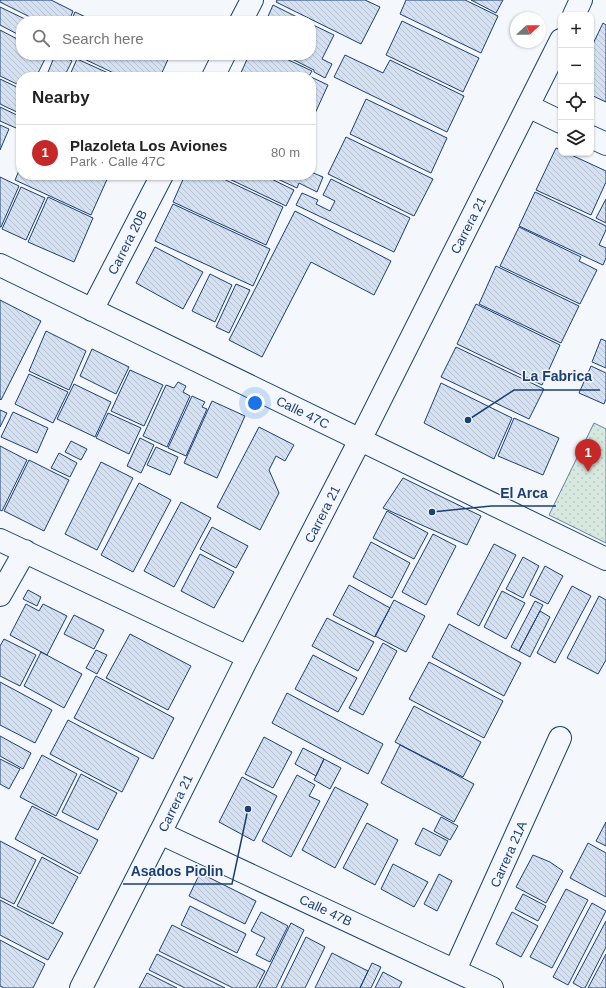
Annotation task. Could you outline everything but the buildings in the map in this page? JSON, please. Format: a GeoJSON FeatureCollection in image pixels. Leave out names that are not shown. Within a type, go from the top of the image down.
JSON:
{"type":"FeatureCollection","features":[{"type":"Feature","properties":{"kind":"street"},"geometry":{"type":"LineString","coordinates":[[244,16],[252,0]]}},
{"type":"Feature","properties":{"kind":"street"},"geometry":{"type":"LineString","coordinates":[[575,12],[581,0]]}},
{"type":"Feature","properties":{"kind":"street","name":"Carrera 21"},"geometry":{"type":"LineString","coordinates":[[81,988],[248,657],[360,440],[558,46]]}},
{"type":"Feature","properties":{"kind":"street"},"geometry":{"type":"LineString","coordinates":[[215,72],[221,60]]}},
{"type":"Feature","properties":{"kind":"street"},"geometry":{"type":"LineString","coordinates":[[528,106],[558,121]]}},
{"type":"Feature","properties":{"kind":"street"},"geometry":{"type":"LineString","coordinates":[[594,138],[606,144]]}},
{"type":"Feature","properties":{"kind":"street","name":"Carrera 20B"},"geometry":{"type":"LineString","coordinates":[[92,310],[159,180]]}},
{"type":"Feature","properties":{"kind":"street","name":"Calle 47C"},"geometry":{"type":"LineString","coordinates":[[0,265],[606,559]]}},
{"type":"Feature","properties":{"kind":"street"},"geometry":{"type":"LineString","coordinates":[[0,540],[248,657]]}},
{"type":"Feature","properties":{"kind":"street"},"geometry":{"type":"LineString","coordinates":[[0,595],[25,551]]}},
{"type":"Feature","properties":{"kind":"street","name":"Carrera 21A"},"geometry":{"type":"LineString","coordinates":[[455,970],[560,738]]}},
{"type":"Feature","properties":{"kind":"street","name":"Calle 47B"},"geometry":{"type":"LineString","coordinates":[[160,833],[492,988]]}},
{"type":"Feature","properties":{"kind":"shaded area"},"geometry":{"type":"Polygon","coordinates":[[[594,423],[606,429],[606,543],[549,515],[594,423]]]}},
{"type":"Feature","properties":{"kind":"place","name":"La Fabrica"},"geometry":{"type":"Point","coordinates":[468,420]}},
{"type":"Feature","properties":{"kind":"place","name":"Plazoleta Los Aviones"},"geometry":{"type":"Point","coordinates":[588,472]}},
{"type":"Feature","properties":{"kind":"place","name":"El Arca"},"geometry":{"type":"Point","coordinates":[432,512]}},
{"type":"Feature","properties":{"kind":"place","name":"Asados Piolin"},"geometry":{"type":"Point","coordinates":[248,809]}}]}
